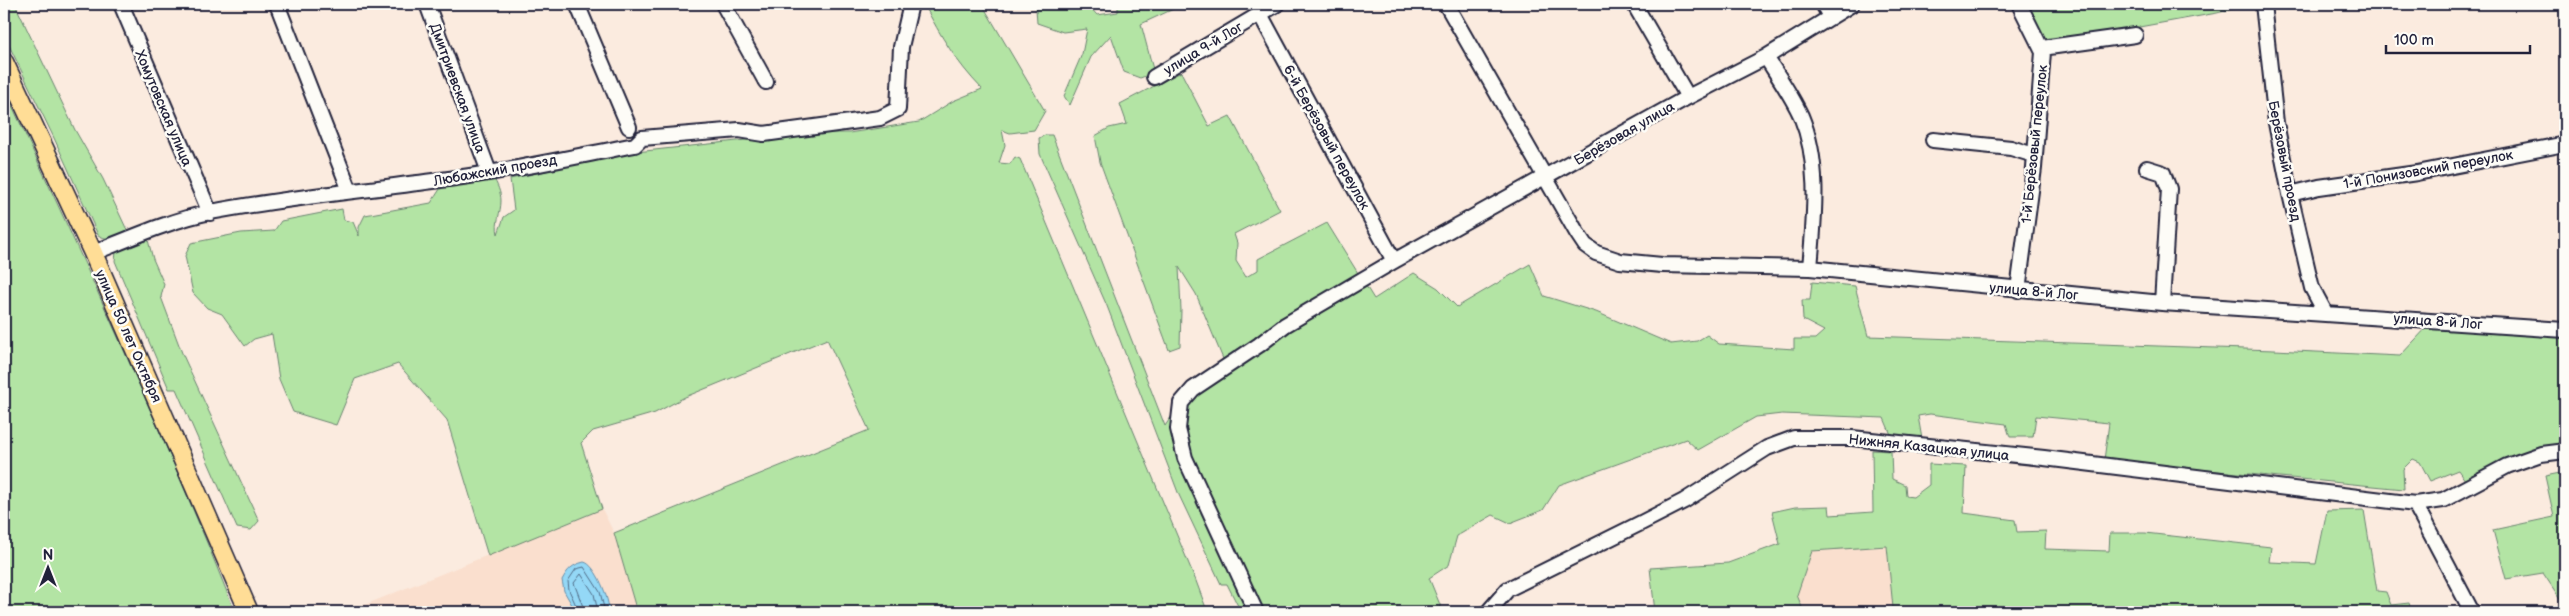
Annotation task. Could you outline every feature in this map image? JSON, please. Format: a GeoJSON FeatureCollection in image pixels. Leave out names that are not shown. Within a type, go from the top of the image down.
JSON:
{"type":"FeatureCollection","features":[{"type":"Feature","properties":{"kind":"main road","name":"улица 50 лет Октября"},"geometry":{"type":"LineString","coordinates":[[4,62],[92,253],[249,612]]}},
{"type":"Feature","properties":{"kind":"street","name":"Хомутовская улица"},"geometry":{"type":"LineString","coordinates":[[121,4],[210,213]]}},
{"type":"Feature","properties":{"kind":"street"},"geometry":{"type":"LineString","coordinates":[[277,4],[350,191]]}},
{"type":"Feature","properties":{"kind":"street","name":"Дмитриевская улица"},"geometry":{"type":"LineString","coordinates":[[427,4],[489,172]]}},
{"type":"Feature","properties":{"kind":"street"},"geometry":{"type":"LineString","coordinates":[[577,4],[629,128]]}},
{"type":"Feature","properties":{"kind":"street"},"geometry":{"type":"LineString","coordinates":[[723,4],[766,82]]}},
{"type":"Feature","properties":{"kind":"street","name":"Любажский проезд"},"geometry":{"type":"LineString","coordinates":[[92,253],[150,231],[210,213],[489,172],[635,146],[642,138],[739,130],[764,134],[880,118],[898,109],[901,47],[911,4]]}},
{"type":"Feature","properties":{"kind":"street","name":"улица 9-й Лог"},"geometry":{"type":"LineString","coordinates":[[1154,77],[1277,4]]}},
{"type":"Feature","properties":{"kind":"street","name":"улица 8-й Лог"},"geometry":{"type":"LineString","coordinates":[[1446,4],[1544,179],[1585,245],[1596,253],[1620,261],[1662,265],[1810,268],[2162,303],[2565,330]]}},
{"type":"Feature","properties":{"kind":"street"},"geometry":{"type":"LineString","coordinates":[[1634,4],[1688,97]]}},
{"type":"Feature","properties":{"kind":"street"},"geometry":{"type":"LineString","coordinates":[[1823,4],[1830,17]]}},
{"type":"Feature","properties":{"kind":"street","name":"Берёзовая улица"},"geometry":{"type":"LineString","coordinates":[[1256,612],[1185,458],[1178,429],[1181,403],[1193,389],[1259,345],[1285,325],[1394,261],[1688,97],[1766,56],[1852,4]]}},
{"type":"Feature","properties":{"kind":"street","name":"1-й Берёзовый переулок"},"geometry":{"type":"LineString","coordinates":[[2018,290],[2043,67],[2042,48],[2019,4]]}},
{"type":"Feature","properties":{"kind":"street","name":"Берёзовый проезд"},"geometry":{"type":"LineString","coordinates":[[2263,4],[2273,100],[2290,194],[2312,288],[2326,314]]}},
{"type":"Feature","properties":{"kind":"street","name":"6-й Берёзовый переулок"},"geometry":{"type":"LineString","coordinates":[[1260,14],[1394,261]]}},
{"type":"Feature","properties":{"kind":"street"},"geometry":{"type":"LineString","coordinates":[[2042,48],[2135,35]]}},
{"type":"Feature","properties":{"kind":"street"},"geometry":{"type":"LineString","coordinates":[[1766,56],[1801,116],[1810,144],[1814,176],[1810,268]]}},
{"type":"Feature","properties":{"kind":"street"},"geometry":{"type":"LineString","coordinates":[[1933,140],[2011,148],[2034,155]]}},
{"type":"Feature","properties":{"kind":"street","name":"1-й Понизовский переулок"},"geometry":{"type":"LineString","coordinates":[[2290,194],[2319,187],[2418,173],[2565,144]]}},
{"type":"Feature","properties":{"kind":"street"},"geometry":{"type":"LineString","coordinates":[[2147,168],[2163,173],[2169,189],[2162,303]]}},
{"type":"Feature","properties":{"kind":"street","name":"Нижняя Казацкая улица"},"geometry":{"type":"LineString","coordinates":[[1488,612],[1508,589],[1684,501],[1767,448],[1794,438],[1820,436],[1852,438],[2044,458],[2415,504],[2443,500],[2507,466],[2541,454],[2565,451]]}},
{"type":"Feature","properties":{"kind":"street"},"geometry":{"type":"LineString","coordinates":[[2415,504],[2472,612]]}},
{"type":"Feature","properties":{"kind":"shaded area"},"geometry":{"type":"Polygon","coordinates":[[[602,509],[614,533],[637,612],[347,612],[602,509]]]}},
{"type":"Feature","properties":{"kind":"shaded area"},"geometry":{"type":"Polygon","coordinates":[[[1887,546],[1893,608],[2001,612],[1804,612],[1797,595],[1812,551],[1887,546]]]}},
{"type":"Feature","properties":{"kind":"green space"},"geometry":{"type":"Polygon","coordinates":[[[4,4],[15,4],[75,130],[103,179],[127,230],[116,237],[106,238],[98,235],[4,35],[4,4]]]}},
{"type":"Feature","properties":{"kind":"green space"},"geometry":{"type":"Polygon","coordinates":[[[924,4],[982,4],[1045,111],[1034,130],[1010,133],[1002,130],[1005,145],[999,163],[1010,164],[1015,157],[1020,159],[1196,581],[1206,608],[1203,612],[637,612],[614,533],[869,430],[827,339],[685,397],[655,413],[593,431],[581,443],[602,509],[488,556],[447,420],[398,364],[355,379],[336,425],[293,412],[279,379],[272,334],[254,339],[245,346],[222,314],[207,308],[193,293],[185,256],[191,243],[241,233],[274,231],[281,221],[342,209],[344,220],[353,222],[359,236],[359,227],[365,215],[431,203],[442,186],[493,177],[499,188],[501,198],[497,225],[498,234],[504,217],[514,210],[510,179],[627,153],[810,133],[849,133],[919,122],[953,101],[982,89],[964,69],[950,49],[924,4]]]}},
{"type":"Feature","properties":{"kind":"green space"},"geometry":{"type":"Polygon","coordinates":[[[1051,4],[1087,4],[1097,15],[1118,12],[1118,4],[1184,4],[1141,24],[1154,73],[1140,78],[1124,72],[1111,35],[1091,57],[1070,105],[1064,96],[1082,54],[1087,29],[1063,32],[1037,23],[1036,9],[1051,4]]]}},
{"type":"Feature","properties":{"kind":"green space"},"geometry":{"type":"Polygon","coordinates":[[[1216,4],[1249,4],[1251,10],[1216,4]]]}},
{"type":"Feature","properties":{"kind":"green space"},"geometry":{"type":"Polygon","coordinates":[[[2027,4],[2252,4],[2217,13],[2056,42],[2042,37],[2027,4]]]}},
{"type":"Feature","properties":{"kind":"green space"},"geometry":{"type":"Polygon","coordinates":[[[1181,72],[1209,126],[1230,116],[1280,210],[1234,234],[1237,243],[1236,261],[1246,277],[1258,270],[1258,259],[1327,223],[1374,299],[1414,273],[1438,288],[1457,307],[1530,264],[1544,296],[1596,312],[1671,344],[1697,341],[1707,335],[1719,344],[1794,349],[1794,339],[1815,339],[1824,331],[1803,320],[1802,300],[1810,300],[1812,282],[1855,286],[1868,336],[2400,356],[2429,325],[2565,335],[2565,446],[2498,465],[2465,480],[2458,470],[2430,481],[2420,462],[2413,459],[2403,469],[2404,489],[2104,460],[2109,423],[2036,416],[2033,437],[2010,437],[2006,424],[1930,414],[1918,416],[1922,439],[1892,437],[1884,418],[1782,414],[1756,417],[1698,450],[1686,439],[1559,485],[1543,510],[1510,523],[1493,515],[1457,536],[1449,565],[1429,578],[1443,612],[1241,612],[1227,584],[1221,584],[1179,495],[1107,306],[1040,154],[1039,138],[1045,135],[1052,135],[1165,426],[1194,383],[1223,359],[1196,294],[1179,267],[1180,346],[1169,350],[1100,162],[1095,136],[1109,128],[1127,124],[1120,104],[1181,72]]]}},
{"type":"Feature","properties":{"kind":"green space"},"geometry":{"type":"Polygon","coordinates":[[[4,88],[152,414],[235,612],[4,612],[4,88]]]}},
{"type":"Feature","properties":{"kind":"green space"},"geometry":{"type":"Polygon","coordinates":[[[148,240],[153,259],[164,284],[161,297],[182,353],[259,521],[251,530],[237,528],[176,389],[169,389],[115,261],[116,252],[148,240]]]}},
{"type":"Feature","properties":{"kind":"green space"},"geometry":{"type":"Polygon","coordinates":[[[1872,450],[1891,451],[1892,479],[1905,485],[1906,496],[1913,497],[1929,485],[1929,464],[1966,466],[1964,513],[2015,520],[2017,532],[2046,531],[2045,549],[2109,551],[2110,533],[2145,533],[2271,547],[2269,562],[2316,564],[2327,511],[2364,510],[2377,591],[2386,592],[2391,605],[2409,603],[2412,612],[1972,612],[1893,608],[1887,546],[1812,551],[1797,595],[1804,612],[1655,612],[1650,568],[1728,563],[1780,544],[1772,512],[1795,507],[1829,506],[1830,515],[1873,512],[1872,450]]]}},
{"type":"Feature","properties":{"kind":"green space"},"geometry":{"type":"Polygon","coordinates":[[[2565,472],[2565,612],[2562,612],[2561,600],[2543,573],[2506,579],[2493,530],[2554,517],[2545,476],[2565,472]]]}},
{"type":"Feature","properties":{"kind":"water"},"geometry":{"type":"Polygon","coordinates":[[[584,562],[593,569],[601,584],[609,612],[576,612],[564,591],[562,580],[566,573],[573,566],[584,562]]]}}]}
